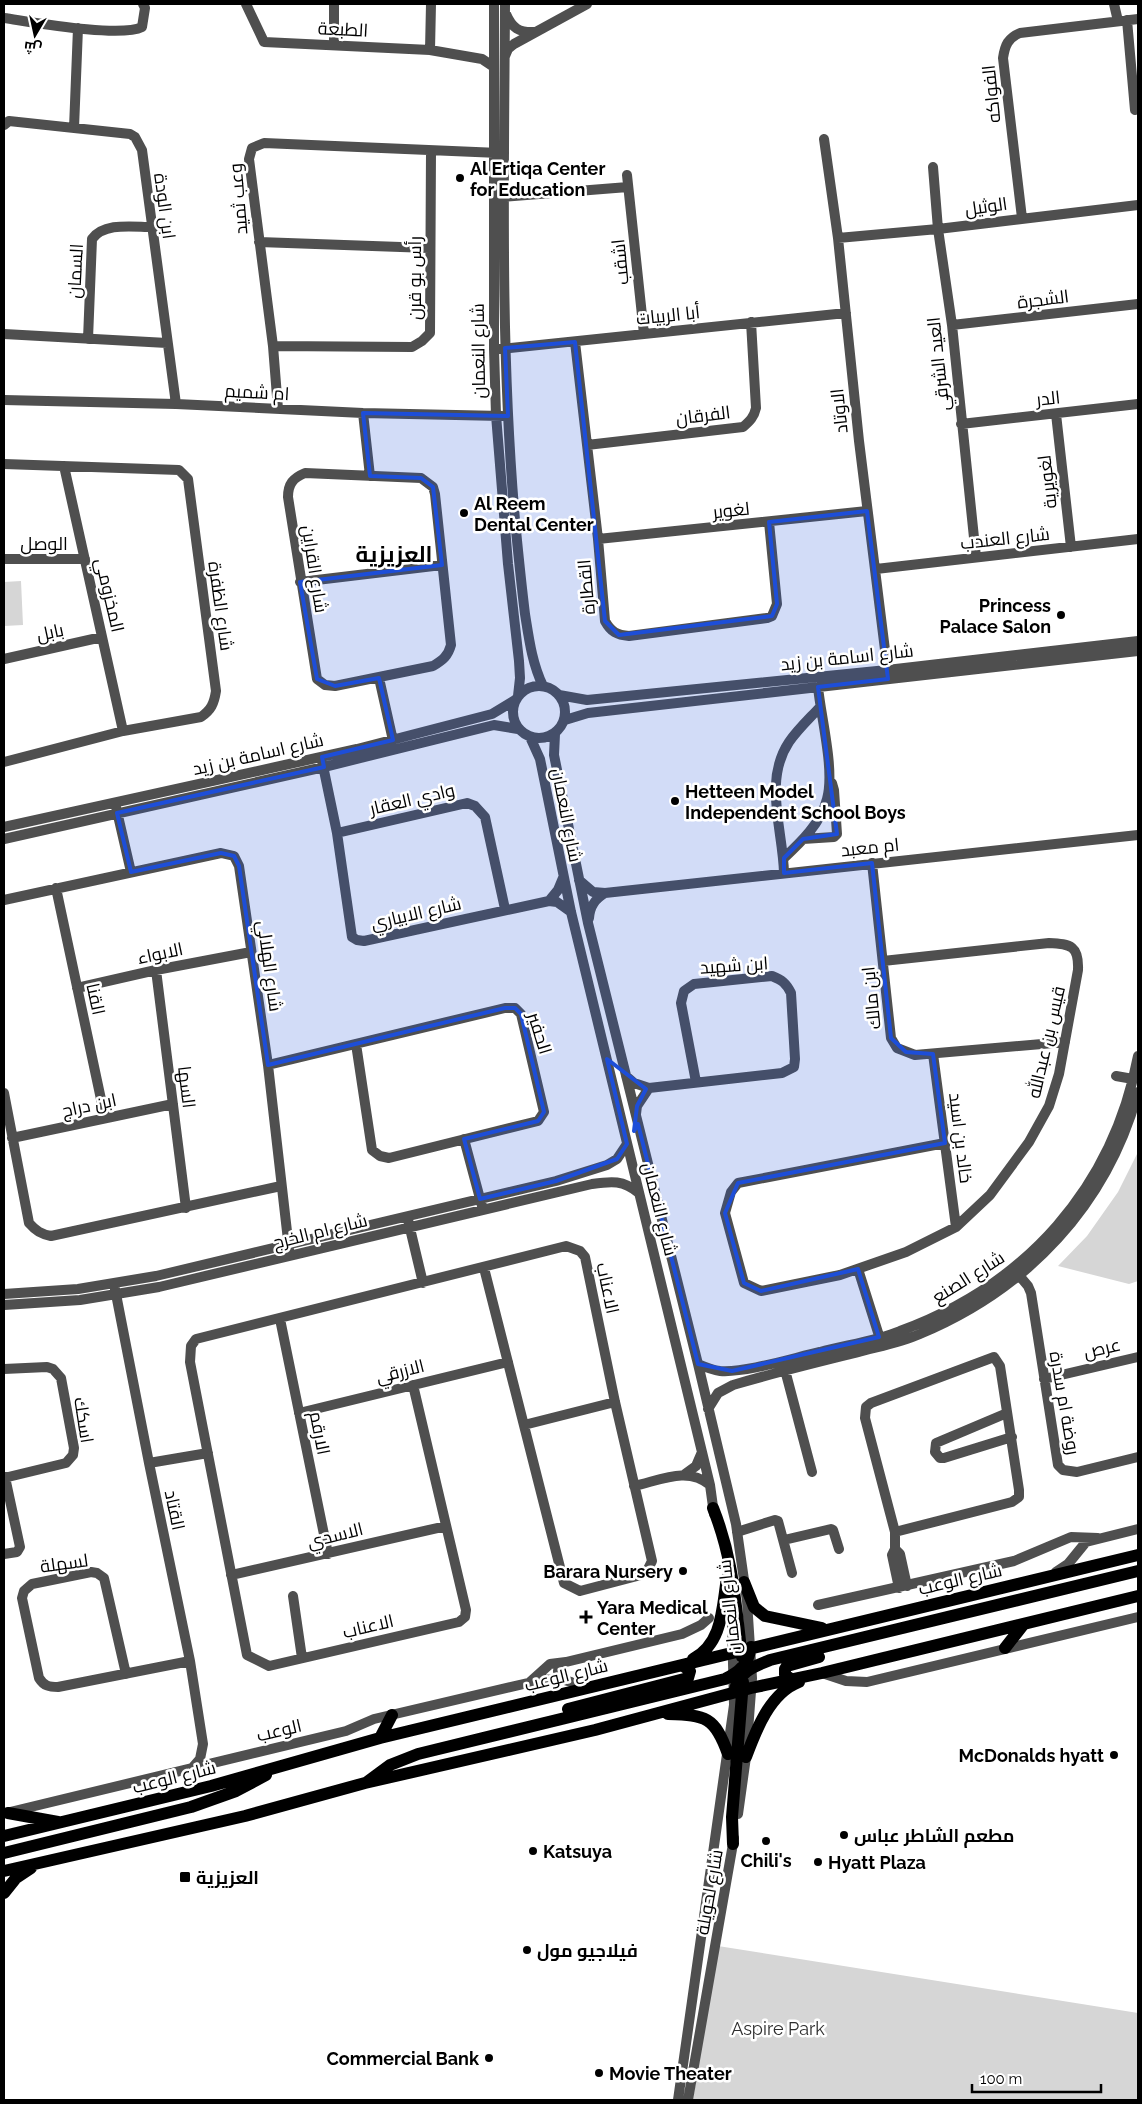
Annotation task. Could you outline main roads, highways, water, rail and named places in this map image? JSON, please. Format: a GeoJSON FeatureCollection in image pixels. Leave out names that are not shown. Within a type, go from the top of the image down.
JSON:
{"type":"FeatureCollection","features":[{"type":"Feature","properties":{"kind":"main road"},"geometry":{"type":"LineString","coordinates":[[713,1508],[730,1557],[738,1612],[743,1670],[747,1682],[743,1690],[732,1817],[733,1844]]}},
{"type":"Feature","properties":{"kind":"main road","name":"شارع الوعب"},"geometry":{"type":"LineString","coordinates":[[4,1836],[202,1788],[380,1738],[827,1628],[1138,1555]]}},
{"type":"Feature","properties":{"kind":"main road"},"geometry":{"type":"LineString","coordinates":[[365,1783],[381,1771],[408,1757],[718,1681],[778,1658],[959,1616],[1080,1584],[1138,1571]]}},
{"type":"Feature","properties":{"kind":"main road"},"geometry":{"type":"LineString","coordinates":[[527,1727],[550,1714],[685,1679],[690,1676],[690,1671],[682,1665],[706,1650],[714,1639],[720,1626],[727,1578]]}},
{"type":"Feature","properties":{"kind":"main road"},"geometry":{"type":"LineString","coordinates":[[744,1582],[754,1607],[764,1616],[827,1628]]}},
{"type":"Feature","properties":{"kind":"main road"},"geometry":{"type":"LineString","coordinates":[[791,1679],[784,1672],[785,1668],[790,1664],[1046,1602],[1062,1596],[1080,1584]]}},
{"type":"Feature","properties":{"kind":"main road"},"geometry":{"type":"LineString","coordinates":[[4,1871],[245,1816],[365,1783],[595,1730],[743,1690],[822,1673],[1138,1596]]}},
{"type":"Feature","properties":{"kind":"main road"},"geometry":{"type":"LineString","coordinates":[[1005,1648],[1023,1625]]}},
{"type":"Feature","properties":{"kind":"main road"},"geometry":{"type":"LineString","coordinates":[[746,1757],[760,1726],[780,1694],[790,1686],[822,1673]]}},
{"type":"Feature","properties":{"kind":"main road"},"geometry":{"type":"LineString","coordinates":[[653,1713],[689,1714],[708,1720],[719,1732],[728,1754]]}},
{"type":"Feature","properties":{"kind":"main road"},"geometry":{"type":"LineString","coordinates":[[380,1738],[392,1715]]}},
{"type":"Feature","properties":{"kind":"main road"},"geometry":{"type":"LineString","coordinates":[[4,1853],[191,1807],[236,1791],[278,1766]]}},
{"type":"Feature","properties":{"kind":"main road"},"geometry":{"type":"LineString","coordinates":[[5,1813],[62,1823]]}},
{"type":"Feature","properties":{"kind":"main road"},"geometry":{"type":"LineString","coordinates":[[4,1893],[16,1878],[43,1862]]}},
{"type":"Feature","properties":{"kind":"place","name":"Al Ertiqa Center for Education"},"geometry":{"type":"Point","coordinates":[460,178]}},
{"type":"Feature","properties":{"kind":"place","name":"Al Reem Dental Center"},"geometry":{"type":"Point","coordinates":[464,513]}},
{"type":"Feature","properties":{"kind":"place","name":"Princess Palace Salon"},"geometry":{"type":"Point","coordinates":[1061,615]}},
{"type":"Feature","properties":{"kind":"place","name":"Hetteen Model Independent School Boys"},"geometry":{"type":"Point","coordinates":[675,801]}},
{"type":"Feature","properties":{"kind":"place","name":"Barara Nursery"},"geometry":{"type":"Point","coordinates":[683,1571]}},
{"type":"Feature","properties":{"kind":"place","name":"Yara Medical Center"},"geometry":{"type":"Point","coordinates":[586,1617]}},
{"type":"Feature","properties":{"kind":"place","name":"McDonalds hyatt"},"geometry":{"type":"Point","coordinates":[1114,1755]}},
{"type":"Feature","properties":{"kind":"place","name":"مطعم الشاطر عباس"},"geometry":{"type":"Point","coordinates":[844,1835]}},
{"type":"Feature","properties":{"kind":"place","name":"Chili's"},"geometry":{"type":"Point","coordinates":[766,1841]}},
{"type":"Feature","properties":{"kind":"place","name":"Katsuya"},"geometry":{"type":"Point","coordinates":[533,1851]}},
{"type":"Feature","properties":{"kind":"place","name":"Hyatt Plaza"},"geometry":{"type":"Point","coordinates":[818,1862]}},
{"type":"Feature","properties":{"kind":"place","name":"العزيزية"},"geometry":{"type":"Point","coordinates":[185,1877]}},
{"type":"Feature","properties":{"kind":"place","name":"فيلاجيو مول"},"geometry":{"type":"Point","coordinates":[527,1950]}},
{"type":"Feature","properties":{"kind":"place","name":"Commercial Bank"},"geometry":{"type":"Point","coordinates":[489,2058]}},
{"type":"Feature","properties":{"kind":"place","name":"Movie Theater"},"geometry":{"type":"Point","coordinates":[599,2073]}},
{"type":"Feature","properties":{"kind":"district","name":"العزيزية"},"geometry":{"type":"Point","coordinates":[394,554]}},
{"type":"Feature","properties":{"kind":"park label","name":"Aspire Park"},"geometry":{"type":"Point","coordinates":[778,2028]}}]}
